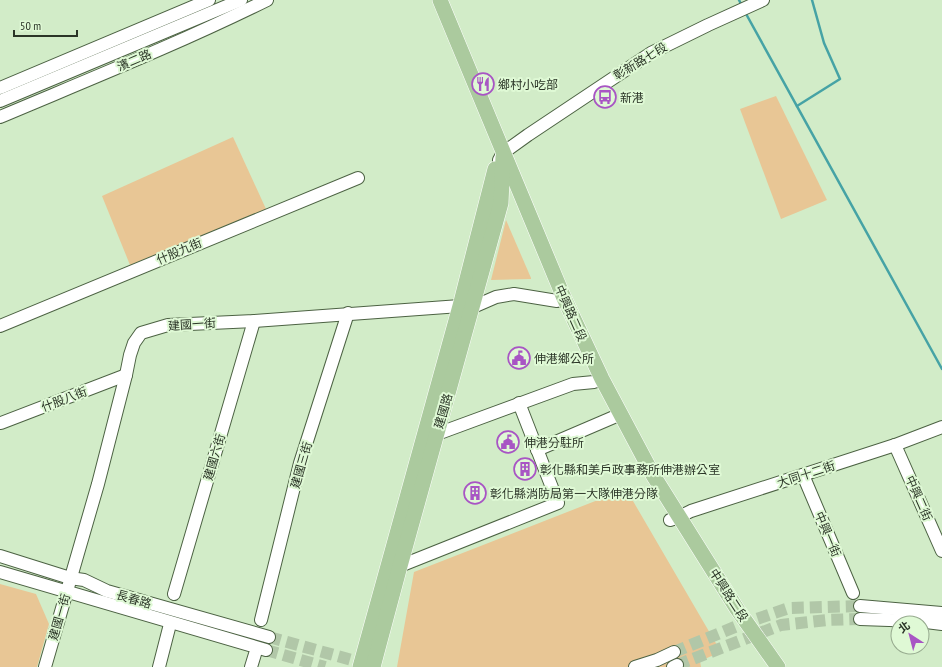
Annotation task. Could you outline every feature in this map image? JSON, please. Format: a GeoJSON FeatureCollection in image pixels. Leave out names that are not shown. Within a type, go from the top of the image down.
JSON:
{"type":"FeatureCollection","features":[{"type":"Feature","properties":{"kind":"main road","name":"中興路二段"},"geometry":{"type":"LineString","coordinates":[[430,0],[560,299],[616,416],[653,475],[675,519],[729,615],[767,667]]}},
{"type":"Feature","properties":{"kind":"main road","name":"中興路二段"},"geometry":{"type":"LineString","coordinates":[[440,0],[501,163],[560,299]]}},
{"type":"Feature","properties":{"kind":"main road","name":"建國路"},"geometry":{"type":"LineString","coordinates":[[360,667],[466,306],[501,203],[501,163]]}},
{"type":"Feature","properties":{"kind":"main road","name":"建國路"},"geometry":{"type":"LineString","coordinates":[[373,667],[437,434],[466,306]]}},
{"type":"Feature","properties":{"kind":"main road","name":"中興路二段"},"geometry":{"type":"LineString","coordinates":[[675,519],[778,667]]}},
{"type":"Feature","properties":{"kind":"street"},"geometry":{"type":"LineString","coordinates":[[0,88],[209,0]]}},
{"type":"Feature","properties":{"kind":"street"},"geometry":{"type":"LineString","coordinates":[[0,101],[241,0]]}},
{"type":"Feature","properties":{"kind":"street","name":"濱二路"},"geometry":{"type":"LineString","coordinates":[[0,117],[163,48],[267,0]]}},
{"type":"Feature","properties":{"kind":"street","name":"彰新路七段"},"geometry":{"type":"LineString","coordinates":[[501,163],[570,106],[651,53],[758,2]]}},
{"type":"Feature","properties":{"kind":"street","name":"什股九街"},"geometry":{"type":"LineString","coordinates":[[0,326],[358,178]]}},
{"type":"Feature","properties":{"kind":"street","name":"建國一街"},"geometry":{"type":"LineString","coordinates":[[45,667],[98,484],[130,355],[134,342],[141,333],[168,325],[466,306],[496,297],[514,294],[560,299]]}},
{"type":"Feature","properties":{"kind":"street","name":"建國三街"},"geometry":{"type":"LineString","coordinates":[[261,620],[300,463],[348,313]]}},
{"type":"Feature","properties":{"kind":"street","name":"建國六街"},"geometry":{"type":"LineString","coordinates":[[174,594],[254,320]]}},
{"type":"Feature","properties":{"kind":"street","name":"什股八街"},"geometry":{"type":"LineString","coordinates":[[2,423],[126,375]]}},
{"type":"Feature","properties":{"kind":"street"},"geometry":{"type":"LineString","coordinates":[[437,434],[574,384],[598,380]]}},
{"type":"Feature","properties":{"kind":"street"},"geometry":{"type":"LineString","coordinates":[[400,566],[558,503],[519,403]]}},
{"type":"Feature","properties":{"kind":"street"},"geometry":{"type":"LineString","coordinates":[[537,450],[616,416]]}},
{"type":"Feature","properties":{"kind":"street","name":"大同十二街"},"geometry":{"type":"LineString","coordinates":[[675,519],[691,511],[895,445],[942,427]]}},
{"type":"Feature","properties":{"kind":"street","name":"中興二街"},"geometry":{"type":"LineString","coordinates":[[895,445],[942,551]]}},
{"type":"Feature","properties":{"kind":"street","name":"中興一街"},"geometry":{"type":"LineString","coordinates":[[803,475],[853,593]]}},
{"type":"Feature","properties":{"kind":"street","name":"長春路"},"geometry":{"type":"LineString","coordinates":[[0,556],[70,578],[84,580],[107,591],[269,637]]}},
{"type":"Feature","properties":{"kind":"street","name":"長春路"},"geometry":{"type":"LineString","coordinates":[[0,572],[82,595],[261,652],[251,667]]}},
{"type":"Feature","properties":{"kind":"street"},"geometry":{"type":"LineString","coordinates":[[860,606],[942,613]]}},
{"type":"Feature","properties":{"kind":"street"},"geometry":{"type":"LineString","coordinates":[[860,619],[918,621],[942,624]]}},
{"type":"Feature","properties":{"kind":"street"},"geometry":{"type":"LineString","coordinates":[[159,667],[169,628]]}},
{"type":"Feature","properties":{"kind":"street"},"geometry":{"type":"LineString","coordinates":[[635,667],[657,660],[674,652]]}},
{"type":"Feature","properties":{"kind":"shaded area"},"geometry":{"type":"Polygon","coordinates":[[[776,96],[827,200],[781,219],[740,109],[776,96]]]}},
{"type":"Feature","properties":{"kind":"shaded area"},"geometry":{"type":"Polygon","coordinates":[[[233,137],[266,209],[130,265],[102,196],[233,137]]]}},
{"type":"Feature","properties":{"kind":"shaded area"},"geometry":{"type":"Polygon","coordinates":[[[506,220],[531,278],[531,279],[491,280],[506,220]]]}},
{"type":"Feature","properties":{"kind":"shaded area"},"geometry":{"type":"Polygon","coordinates":[[[626,489],[721,652],[700,661],[701,667],[397,667],[414,572],[626,489]]]}},
{"type":"Feature","properties":{"kind":"shaded area"},"geometry":{"type":"Polygon","coordinates":[[[0,584],[36,594],[49,624],[37,667],[0,667],[0,584]]]}},
{"type":"Feature","properties":{"kind":"waterway"},"geometry":{"type":"LineString","coordinates":[[739,0],[742,6]]}},
{"type":"Feature","properties":{"kind":"waterway"},"geometry":{"type":"LineString","coordinates":[[797,106],[840,79],[824,43],[812,0]]}},
{"type":"Feature","properties":{"kind":"waterway"},"geometry":{"type":"LineString","coordinates":[[745,12],[942,369]]}},
{"type":"Feature","properties":{"kind":"tunnel"},"geometry":{"type":"LineString","coordinates":[[674,652],[742,624],[789,608],[860,606]]}},
{"type":"Feature","properties":{"kind":"tunnel"},"geometry":{"type":"LineString","coordinates":[[677,665],[781,625],[827,620],[860,619]]}},
{"type":"Feature","properties":{"kind":"tunnel"},"geometry":{"type":"LineString","coordinates":[[269,637],[370,665]]}},
{"type":"Feature","properties":{"kind":"tunnel"},"geometry":{"type":"LineString","coordinates":[[266,650],[325,667]]}},
{"type":"Feature","properties":{"kind":"place","name":"鄉村小吃部"},"geometry":{"type":"Point","coordinates":[483,84]}},
{"type":"Feature","properties":{"kind":"place","name":"新港"},"geometry":{"type":"Point","coordinates":[605,97]}},
{"type":"Feature","properties":{"kind":"place","name":"伸港鄉公所"},"geometry":{"type":"Point","coordinates":[519,358]}},
{"type":"Feature","properties":{"kind":"place","name":"伸港分駐所"},"geometry":{"type":"Point","coordinates":[508,442]}},
{"type":"Feature","properties":{"kind":"place","name":"彰化縣和美戶政事務所伸港辦公室"},"geometry":{"type":"Point","coordinates":[525,469]}},
{"type":"Feature","properties":{"kind":"place","name":"彰化縣消防局第一大隊伸港分隊"},"geometry":{"type":"Point","coordinates":[475,493]}}]}
